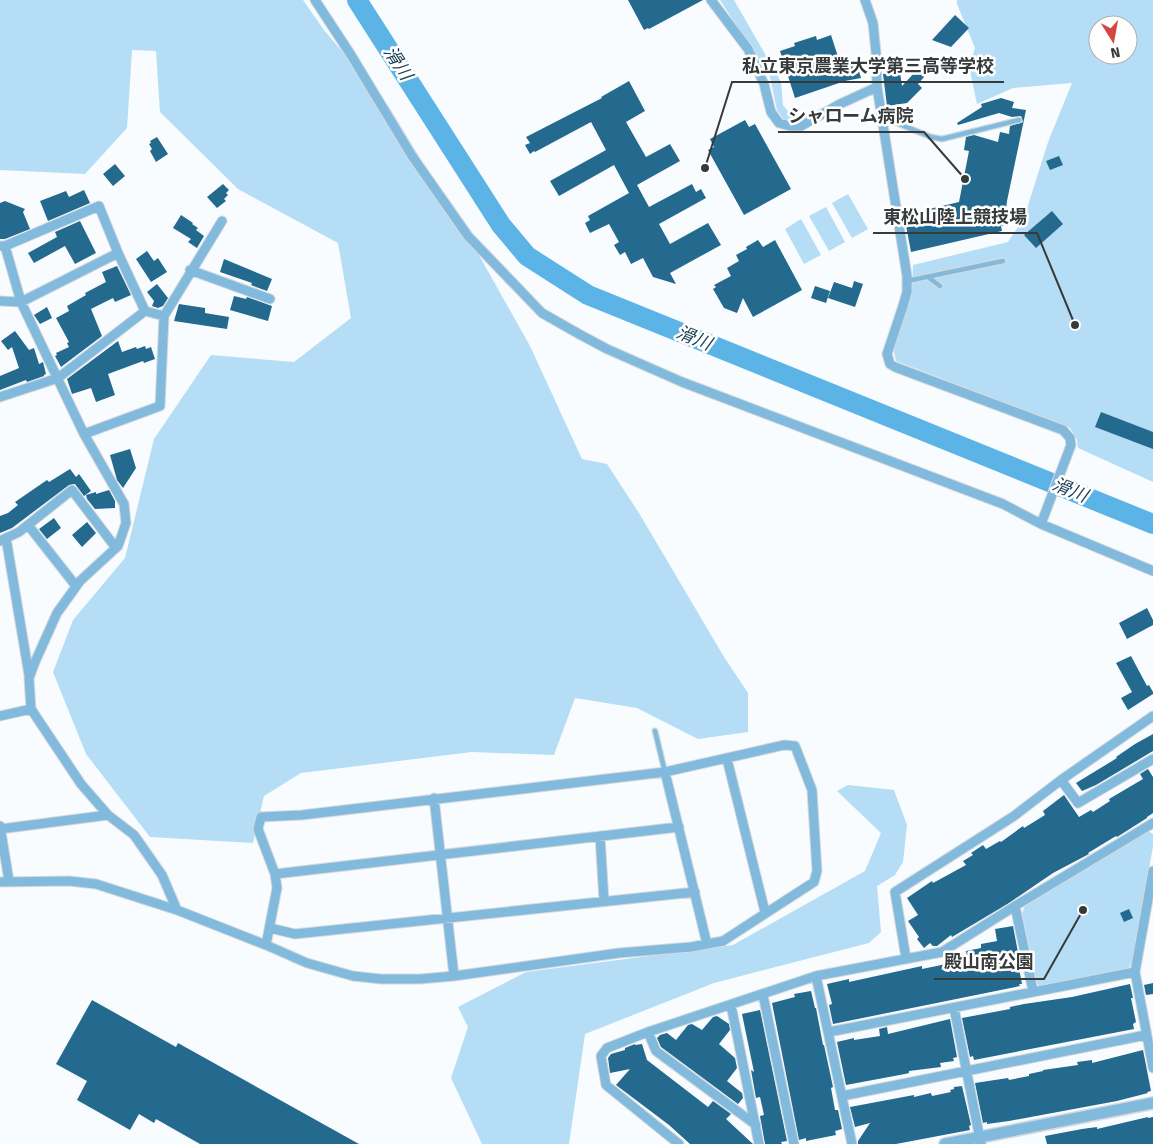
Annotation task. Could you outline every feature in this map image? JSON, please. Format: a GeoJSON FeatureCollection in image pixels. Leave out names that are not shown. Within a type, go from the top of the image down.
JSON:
{"type":"FeatureCollection","features":[{"type":"Feature","properties":{"kind":"street"},"geometry":{"type":"LineString","coordinates":[[316,0],[412,156],[468,236],[542,313],[607,349],[682,382],[1003,504],[1040,524],[1153,571]]}},
{"type":"Feature","properties":{"kind":"street"},"geometry":{"type":"LineString","coordinates":[[711,0],[748,49],[764,84],[772,112],[779,123],[801,126],[840,104],[877,87]]}},
{"type":"Feature","properties":{"kind":"street"},"geometry":{"type":"LineString","coordinates":[[865,0],[873,23],[877,87],[907,281],[903,306],[887,354],[890,364],[1063,430],[1070,438],[1071,445],[1040,524]]}},
{"type":"Feature","properties":{"kind":"street"},"geometry":{"type":"LineString","coordinates":[[29,678],[57,613],[76,586],[116,548],[126,523],[124,504],[84,434],[20,302],[2,246],[98,206],[145,311]]}},
{"type":"Feature","properties":{"kind":"street"},"geometry":{"type":"LineString","coordinates":[[84,434],[160,406],[164,316],[190,270],[222,221]]}},
{"type":"Feature","properties":{"kind":"street"},"geometry":{"type":"LineString","coordinates":[[0,301],[20,302],[118,253]]}},
{"type":"Feature","properties":{"kind":"street"},"geometry":{"type":"LineString","coordinates":[[190,270],[270,299]]}},
{"type":"Feature","properties":{"kind":"street"},"geometry":{"type":"LineString","coordinates":[[145,311],[164,316]]}},
{"type":"Feature","properties":{"kind":"street"},"geometry":{"type":"LineString","coordinates":[[0,397],[58,378],[145,311]]}},
{"type":"Feature","properties":{"kind":"street"},"geometry":{"type":"LineString","coordinates":[[116,548],[72,490],[19,532],[3,539],[29,678],[31,710],[81,784],[108,815],[134,835],[162,875],[177,910]]}},
{"type":"Feature","properties":{"kind":"street"},"geometry":{"type":"LineString","coordinates":[[28,525],[76,586]]}},
{"type":"Feature","properties":{"kind":"street"},"geometry":{"type":"LineString","coordinates":[[0,716],[31,710]]}},
{"type":"Feature","properties":{"kind":"street"},"geometry":{"type":"LineString","coordinates":[[906,958],[894,892],[1014,816],[1061,780],[1153,716]]}},
{"type":"Feature","properties":{"kind":"street"},"geometry":{"type":"LineString","coordinates":[[108,815],[0,828],[5,881],[69,881],[96,884],[177,910],[307,963],[353,976],[381,979],[420,979],[619,953],[691,947],[723,941],[814,882],[817,871],[812,790],[794,746],[784,745],[665,772],[302,815],[261,817],[258,829],[275,874],[277,888],[266,945]]}},
{"type":"Feature","properties":{"kind":"street"},"geometry":{"type":"LineString","coordinates":[[727,759],[765,912]]}},
{"type":"Feature","properties":{"kind":"street"},"geometry":{"type":"LineString","coordinates":[[1061,780],[1078,803],[1153,759]]}},
{"type":"Feature","properties":{"kind":"street"},"geometry":{"type":"LineString","coordinates":[[665,772],[707,944]]}},
{"type":"Feature","properties":{"kind":"street"},"geometry":{"type":"LineString","coordinates":[[434,798],[454,976]]}},
{"type":"Feature","properties":{"kind":"street"},"geometry":{"type":"LineString","coordinates":[[679,1144],[606,1084],[601,1056],[607,1048],[648,1032],[816,976],[942,952],[1153,823]]}},
{"type":"Feature","properties":{"kind":"street"},"geometry":{"type":"LineString","coordinates":[[275,874],[679,826]]}},
{"type":"Feature","properties":{"kind":"street"},"geometry":{"type":"LineString","coordinates":[[600,836],[604,901]]}},
{"type":"Feature","properties":{"kind":"street"},"geometry":{"type":"LineString","coordinates":[[1153,871],[1135,972],[1153,1068]]}},
{"type":"Feature","properties":{"kind":"street"},"geometry":{"type":"LineString","coordinates":[[270,928],[295,934],[695,892]]}},
{"type":"Feature","properties":{"kind":"street"},"geometry":{"type":"LineString","coordinates":[[1015,906],[1033,991]]}},
{"type":"Feature","properties":{"kind":"street"},"geometry":{"type":"LineString","coordinates":[[829,1032],[1135,972]]}},
{"type":"Feature","properties":{"kind":"street"},"geometry":{"type":"LineString","coordinates":[[816,976],[852,1144]]}},
{"type":"Feature","properties":{"kind":"street"},"geometry":{"type":"LineString","coordinates":[[763,995],[794,1144]]}},
{"type":"Feature","properties":{"kind":"street"},"geometry":{"type":"LineString","coordinates":[[731,1004],[760,1144]]}},
{"type":"Feature","properties":{"kind":"street"},"geometry":{"type":"LineString","coordinates":[[954,1008],[980,1141]]}},
{"type":"Feature","properties":{"kind":"street"},"geometry":{"type":"LineString","coordinates":[[648,1032],[656,1051],[756,1125]]}},
{"type":"Feature","properties":{"kind":"street"},"geometry":{"type":"LineString","coordinates":[[842,1096],[1146,1035]]}},
{"type":"Feature","properties":{"kind":"street"},"geometry":{"type":"LineString","coordinates":[[945,1144],[980,1141],[1153,1103]]}},
{"type":"Feature","properties":{"kind":"lane"},"geometry":{"type":"LineString","coordinates":[[881,116],[931,137],[942,139],[1019,120]]}},
{"type":"Feature","properties":{"kind":"lane"},"geometry":{"type":"LineString","coordinates":[[907,281],[1003,261]]}},
{"type":"Feature","properties":{"kind":"lane"},"geometry":{"type":"LineString","coordinates":[[928,277],[940,286]]}},
{"type":"Feature","properties":{"kind":"lane"},"geometry":{"type":"LineString","coordinates":[[656,731],[665,772]]}},
{"type":"Feature","properties":{"kind":"shaded area"},"geometry":{"type":"Polygon","coordinates":[[[0,0],[303,0],[324,30],[389,107],[480,257],[530,346],[582,459],[607,464],[639,513],[724,657],[748,693],[748,732],[698,739],[637,708],[575,698],[554,755],[472,752],[301,773],[264,796],[253,843],[150,837],[86,754],[53,672],[73,620],[125,558],[154,439],[211,355],[294,362],[351,318],[338,243],[238,189],[160,112],[156,51],[132,50],[127,128],[85,174],[0,170],[0,0]]]}},
{"type":"Feature","properties":{"kind":"shaded area"},"geometry":{"type":"Polygon","coordinates":[[[720,0],[734,0],[781,82],[783,105],[792,117],[818,110],[820,114],[798,121],[784,120],[777,110],[770,77],[720,0]]]}},
{"type":"Feature","properties":{"kind":"shaded area"},"geometry":{"type":"Polygon","coordinates":[[[957,0],[1153,0],[1153,482],[1078,448],[1077,440],[1070,428],[896,361],[895,344],[912,293],[913,265],[1008,242],[1024,218],[1048,142],[1072,83],[1013,88],[977,104],[969,66],[975,48],[957,0]]]}},
{"type":"Feature","properties":{"kind":"shaded area"},"geometry":{"type":"Polygon","coordinates":[[[848,194],[868,229],[852,238],[832,203],[848,194]]]}},
{"type":"Feature","properties":{"kind":"shaded area"},"geometry":{"type":"Polygon","coordinates":[[[826,207],[845,242],[829,251],[809,216],[826,207]]]}},
{"type":"Feature","properties":{"kind":"shaded area"},"geometry":{"type":"Polygon","coordinates":[[[801,219],[821,255],[804,264],[785,229],[801,219]]]}},
{"type":"Feature","properties":{"kind":"shaded area"},"geometry":{"type":"Polygon","coordinates":[[[848,785],[894,790],[907,825],[903,862],[895,875],[877,886],[881,932],[869,943],[714,983],[585,1034],[569,1144],[482,1144],[451,1078],[468,1027],[458,1007],[526,972],[733,945],[865,871],[881,833],[837,791],[848,785]]]}},
{"type":"Feature","properties":{"kind":"shaded area"},"geometry":{"type":"Polygon","coordinates":[[[1148,831],[1153,834],[1153,846],[1133,961],[1128,969],[1042,987],[1037,984],[1022,913],[1025,906],[1148,831]]]}},
{"type":"Feature","properties":{"kind":"building"},"geometry":{"type":"Polygon","coordinates":[[[628,0],[703,0],[644,30],[628,0]]]}},
{"type":"Feature","properties":{"kind":"building"},"geometry":{"type":"Polygon","coordinates":[[[955,15],[969,28],[951,47],[932,40],[955,15]]]}},
{"type":"Feature","properties":{"kind":"building"},"geometry":{"type":"Polygon","coordinates":[[[831,35],[842,69],[857,64],[861,78],[845,81],[795,98],[780,51],[795,46],[794,43],[816,36],[817,40],[831,35]]]}},
{"type":"Feature","properties":{"kind":"building"},"geometry":{"type":"Polygon","coordinates":[[[917,70],[924,70],[924,77],[918,84],[922,88],[907,103],[887,106],[883,74],[900,72],[902,86],[917,70]]]}},
{"type":"Feature","properties":{"kind":"building"},"geometry":{"type":"Polygon","coordinates":[[[629,81],[645,111],[626,122],[646,157],[670,144],[680,161],[637,185],[649,207],[692,184],[696,192],[701,189],[706,198],[659,224],[670,244],[708,223],[721,245],[670,273],[676,284],[653,277],[643,258],[631,264],[625,252],[620,255],[614,245],[619,242],[609,224],[590,233],[585,223],[590,220],[588,216],[629,193],[614,165],[559,196],[550,181],[606,150],[591,122],[530,154],[525,145],[530,143],[526,137],[602,98],[629,81]]]}},
{"type":"Feature","properties":{"kind":"building"},"geometry":{"type":"Polygon","coordinates":[[[1001,98],[1014,102],[1012,108],[1026,110],[1007,201],[1005,216],[1007,224],[1001,226],[1002,231],[911,252],[904,215],[959,202],[969,151],[964,150],[966,137],[974,135],[998,142],[1000,132],[1009,134],[1010,126],[1023,122],[1021,116],[1012,117],[999,113],[958,125],[957,123],[982,107],[981,104],[1001,98]]]}},
{"type":"Feature","properties":{"kind":"building"},"geometry":{"type":"Polygon","coordinates":[[[745,120],[749,127],[755,124],[791,189],[744,215],[708,150],[714,147],[710,139],[745,120]]]}},
{"type":"Feature","properties":{"kind":"building"},"geometry":{"type":"Polygon","coordinates":[[[157,137],[168,154],[156,162],[150,151],[152,149],[149,144],[151,143],[150,141],[157,137]]]}},
{"type":"Feature","properties":{"kind":"building"},"geometry":{"type":"Polygon","coordinates":[[[1059,156],[1063,165],[1050,170],[1046,161],[1059,156]]]}},
{"type":"Feature","properties":{"kind":"building"},"geometry":{"type":"Polygon","coordinates":[[[115,164],[125,176],[113,186],[103,174],[115,164]]]}},
{"type":"Feature","properties":{"kind":"building"},"geometry":{"type":"Polygon","coordinates":[[[223,184],[229,190],[226,193],[228,195],[224,199],[226,201],[217,208],[207,197],[223,184]]]}},
{"type":"Feature","properties":{"kind":"building"},"geometry":{"type":"Polygon","coordinates":[[[84,190],[90,203],[48,221],[40,201],[66,191],[69,197],[84,190]]]}},
{"type":"Feature","properties":{"kind":"building"},"geometry":{"type":"Polygon","coordinates":[[[5,201],[25,209],[23,212],[30,229],[5,239],[0,239],[0,203],[5,201]]]}},
{"type":"Feature","properties":{"kind":"building"},"geometry":{"type":"Polygon","coordinates":[[[1052,211],[1063,224],[1036,248],[1024,235],[1052,211]]]}},
{"type":"Feature","properties":{"kind":"building"},"geometry":{"type":"Polygon","coordinates":[[[181,215],[193,223],[198,228],[196,230],[204,236],[197,248],[188,242],[191,239],[173,228],[181,215]]]}},
{"type":"Feature","properties":{"kind":"building"},"geometry":{"type":"Polygon","coordinates":[[[80,221],[96,253],[75,264],[65,246],[34,263],[28,253],[57,237],[55,232],[80,221]]]}},
{"type":"Feature","properties":{"kind":"building"},"geometry":{"type":"Polygon","coordinates":[[[758,240],[763,247],[775,240],[802,290],[753,317],[743,298],[737,313],[724,308],[713,289],[716,287],[714,285],[731,276],[727,268],[739,261],[736,255],[758,240]]]}},
{"type":"Feature","properties":{"kind":"building"},"geometry":{"type":"Polygon","coordinates":[[[147,251],[154,261],[158,258],[167,272],[151,282],[136,259],[147,251]]]}},
{"type":"Feature","properties":{"kind":"building"},"geometry":{"type":"Polygon","coordinates":[[[224,259],[272,279],[267,291],[251,285],[252,283],[220,272],[224,259]]]}},
{"type":"Feature","properties":{"kind":"building"},"geometry":{"type":"Polygon","coordinates":[[[117,266],[131,295],[115,302],[113,298],[91,309],[102,336],[61,367],[55,356],[57,355],[56,353],[69,347],[67,343],[69,342],[56,318],[69,311],[67,306],[86,295],[85,293],[106,282],[102,272],[117,266]]]}},
{"type":"Feature","properties":{"kind":"building"},"geometry":{"type":"Polygon","coordinates":[[[854,281],[863,284],[855,307],[828,298],[834,282],[852,288],[854,281]]]}},
{"type":"Feature","properties":{"kind":"building"},"geometry":{"type":"Polygon","coordinates":[[[157,284],[168,298],[163,306],[158,308],[152,306],[154,301],[147,292],[157,284]]]}},
{"type":"Feature","properties":{"kind":"building"},"geometry":{"type":"Polygon","coordinates":[[[815,286],[830,291],[826,303],[811,298],[815,286]]]}},
{"type":"Feature","properties":{"kind":"building"},"geometry":{"type":"Polygon","coordinates":[[[234,296],[246,299],[247,297],[272,306],[268,321],[230,310],[234,296]]]}},
{"type":"Feature","properties":{"kind":"building"},"geometry":{"type":"Polygon","coordinates":[[[179,304],[205,308],[205,313],[229,317],[227,329],[174,321],[179,304]]]}},
{"type":"Feature","properties":{"kind":"building"},"geometry":{"type":"Polygon","coordinates":[[[47,307],[52,318],[40,324],[34,315],[47,307]]]}},
{"type":"Feature","properties":{"kind":"building"},"geometry":{"type":"Polygon","coordinates":[[[15,331],[29,350],[34,348],[39,364],[43,362],[46,374],[0,390],[0,376],[19,368],[12,347],[8,350],[1,341],[15,331]]]}},
{"type":"Feature","properties":{"kind":"building"},"geometry":{"type":"Polygon","coordinates":[[[118,341],[122,352],[136,347],[137,349],[145,346],[146,349],[151,347],[155,359],[144,363],[143,361],[108,374],[115,395],[96,402],[91,388],[72,394],[67,379],[118,341]]]}},
{"type":"Feature","properties":{"kind":"building"},"geometry":{"type":"Polygon","coordinates":[[[1101,412],[1153,432],[1153,449],[1095,427],[1101,412]]]}},
{"type":"Feature","properties":{"kind":"building"},"geometry":{"type":"Polygon","coordinates":[[[130,449],[136,468],[123,488],[117,480],[110,455],[130,449]]]}},
{"type":"Feature","properties":{"kind":"building"},"geometry":{"type":"Polygon","coordinates":[[[70,469],[76,477],[79,474],[91,491],[84,496],[75,484],[69,485],[12,528],[0,533],[0,516],[8,513],[18,505],[15,502],[47,480],[49,482],[70,469]]]}},
{"type":"Feature","properties":{"kind":"building"},"geometry":{"type":"Polygon","coordinates":[[[109,490],[115,501],[115,508],[95,509],[87,499],[86,495],[109,490]]]}},
{"type":"Feature","properties":{"kind":"building"},"geometry":{"type":"Polygon","coordinates":[[[54,518],[61,528],[47,539],[39,529],[54,518]]]}},
{"type":"Feature","properties":{"kind":"building"},"geometry":{"type":"Polygon","coordinates":[[[87,522],[96,533],[82,547],[72,535],[87,522]]]}},
{"type":"Feature","properties":{"kind":"building"},"geometry":{"type":"Polygon","coordinates":[[[1147,608],[1153,620],[1153,625],[1127,639],[1119,623],[1147,608]]]}},
{"type":"Feature","properties":{"kind":"building"},"geometry":{"type":"Polygon","coordinates":[[[1131,656],[1153,694],[1128,710],[1121,698],[1132,692],[1116,663],[1131,656]]]}},
{"type":"Feature","properties":{"kind":"building"},"geometry":{"type":"Polygon","coordinates":[[[1153,734],[1153,751],[1096,785],[1082,791],[1076,783],[1117,758],[1135,744],[1153,734]]]}},
{"type":"Feature","properties":{"kind":"building"},"geometry":{"type":"Polygon","coordinates":[[[1148,769],[1153,777],[1153,813],[1147,818],[1089,854],[1053,873],[1009,903],[952,937],[951,935],[937,946],[933,946],[930,943],[924,948],[917,939],[919,937],[908,921],[918,915],[907,898],[932,881],[933,883],[966,865],[963,861],[973,855],[971,853],[983,845],[986,849],[1001,842],[1023,826],[1024,828],[1045,815],[1043,811],[1064,795],[1079,817],[1091,810],[1093,812],[1110,801],[1109,799],[1143,779],[1140,774],[1148,769]]]}},
{"type":"Feature","properties":{"kind":"building"},"geometry":{"type":"Polygon","coordinates":[[[1129,909],[1133,918],[1124,922],[1120,913],[1129,909]]]}},
{"type":"Feature","properties":{"kind":"building"},"geometry":{"type":"Polygon","coordinates":[[[1013,926],[1020,963],[1018,963],[1022,984],[1019,984],[1020,986],[833,1024],[829,1005],[832,1004],[827,984],[849,979],[849,982],[922,966],[922,969],[956,962],[955,959],[967,956],[966,951],[981,948],[981,944],[997,941],[995,929],[1013,926]]]}},
{"type":"Feature","properties":{"kind":"building"},"geometry":{"type":"Polygon","coordinates":[[[1153,983],[1153,994],[1146,995],[1144,985],[1153,983]]]}},
{"type":"Feature","properties":{"kind":"building"},"geometry":{"type":"Polygon","coordinates":[[[1130,984],[1136,1022],[1133,1024],[1134,1029],[974,1060],[973,1056],[970,1057],[962,1018],[1130,984]]]}},
{"type":"Feature","properties":{"kind":"building"},"geometry":{"type":"Polygon","coordinates":[[[811,991],[833,1087],[831,1088],[835,1110],[838,1110],[842,1129],[835,1131],[836,1135],[806,1141],[806,1138],[799,1140],[772,1003],[795,997],[794,994],[811,991]]]}},
{"type":"Feature","properties":{"kind":"building"},"geometry":{"type":"Polygon","coordinates":[[[92,1000],[176,1047],[178,1043],[359,1144],[200,1144],[156,1119],[154,1123],[139,1114],[130,1130],[77,1100],[87,1081],[56,1064],[92,1000]]]}},
{"type":"Feature","properties":{"kind":"building"},"geometry":{"type":"Polygon","coordinates":[[[760,1010],[787,1141],[781,1142],[782,1144],[765,1144],[760,1116],[764,1115],[760,1097],[756,1098],[751,1070],[754,1072],[742,1014],[760,1010]]]}},
{"type":"Feature","properties":{"kind":"building"},"geometry":{"type":"Polygon","coordinates":[[[717,1016],[729,1024],[730,1030],[719,1044],[735,1058],[737,1068],[727,1081],[742,1093],[743,1098],[738,1104],[661,1047],[657,1038],[667,1033],[676,1040],[688,1025],[692,1024],[702,1030],[713,1017],[717,1016]]]}},
{"type":"Feature","properties":{"kind":"building"},"geometry":{"type":"Polygon","coordinates":[[[950,1019],[957,1057],[953,1058],[954,1061],[940,1063],[941,1067],[909,1071],[909,1073],[905,1074],[846,1085],[837,1042],[854,1038],[854,1040],[880,1036],[879,1029],[887,1027],[888,1034],[950,1019]]]}},
{"type":"Feature","properties":{"kind":"building"},"geometry":{"type":"Polygon","coordinates":[[[635,1044],[642,1044],[647,1060],[708,1107],[713,1101],[731,1114],[726,1119],[753,1144],[690,1144],[669,1125],[616,1085],[630,1069],[610,1073],[608,1058],[611,1054],[625,1050],[625,1048],[635,1044]]]}},
{"type":"Feature","properties":{"kind":"building"},"geometry":{"type":"Polygon","coordinates":[[[1143,1050],[1151,1091],[1148,1093],[1117,1101],[1009,1121],[983,1123],[975,1083],[1008,1078],[1009,1080],[1029,1076],[1029,1074],[1043,1070],[1078,1065],[1077,1062],[1092,1060],[1092,1063],[1143,1050]]]}},
{"type":"Feature","properties":{"kind":"building"},"geometry":{"type":"Polygon","coordinates":[[[962,1086],[971,1125],[969,1126],[970,1130],[896,1144],[858,1144],[870,1123],[855,1127],[850,1107],[914,1095],[914,1097],[931,1093],[932,1096],[951,1092],[950,1090],[954,1089],[954,1087],[962,1086]]]}},
{"type":"Feature","properties":{"kind":"building"},"geometry":{"type":"Polygon","coordinates":[[[1153,1117],[1153,1144],[1047,1144],[1045,1136],[1082,1129],[1097,1127],[1097,1129],[1153,1117]]]}},
{"type":"Feature","properties":{"kind":"waterway","name":"滑川"},"geometry":{"type":"LineString","coordinates":[[357,0],[501,225],[527,256],[588,295],[1153,524]]}},
{"type":"Feature","properties":{"kind":"place","name":"私立東京農業大学第三高等学校"},"geometry":{"type":"Point","coordinates":[705,168]}},
{"type":"Feature","properties":{"kind":"place","name":"シャローム病院"},"geometry":{"type":"Point","coordinates":[965,179]}},
{"type":"Feature","properties":{"kind":"place","name":"東松山陸上競技場"},"geometry":{"type":"Point","coordinates":[1075,325]}},
{"type":"Feature","properties":{"kind":"place","name":"殿山南公園"},"geometry":{"type":"Point","coordinates":[1083,910]}}]}
